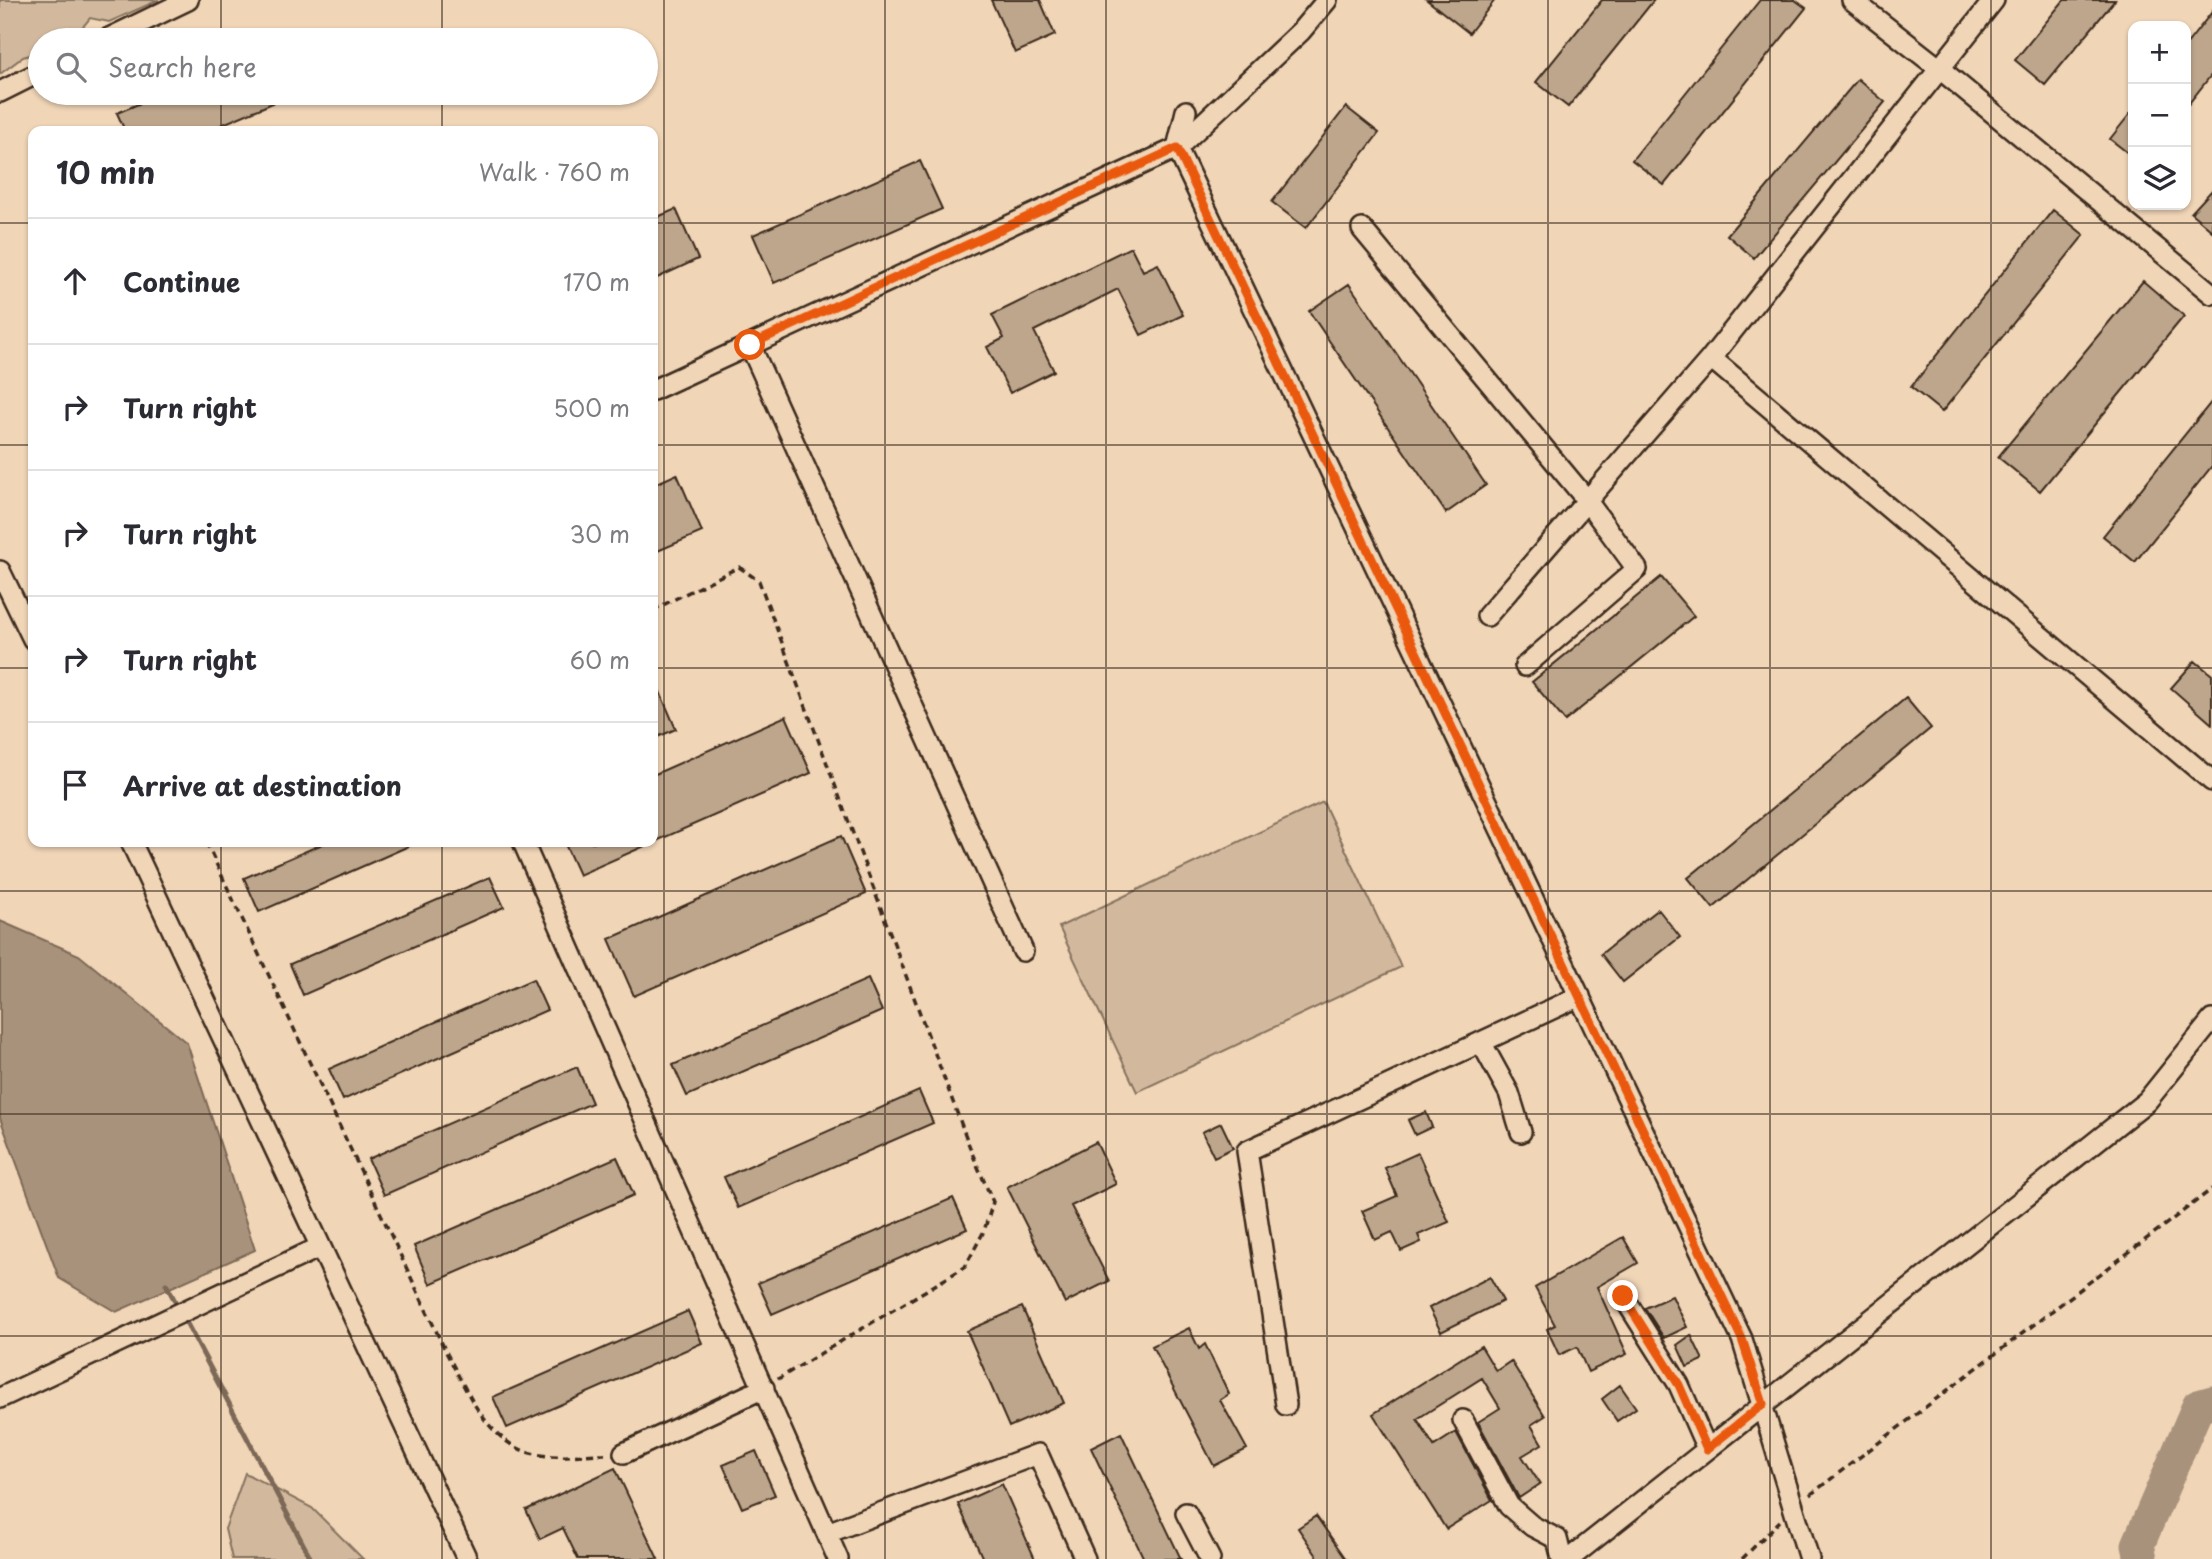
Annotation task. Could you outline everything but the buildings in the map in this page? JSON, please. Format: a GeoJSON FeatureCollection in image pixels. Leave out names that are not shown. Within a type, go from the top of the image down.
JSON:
{"type":"FeatureCollection","features":[{"type":"Feature","properties":{"kind":"street"},"geometry":{"type":"LineString","coordinates":[[130,28],[188,0]]}},
{"type":"Feature","properties":{"kind":"street"},"geometry":{"type":"LineString","coordinates":[[658,388],[1177,148],[1301,31],[1327,0]]}},
{"type":"Feature","properties":{"kind":"street"},"geometry":{"type":"LineString","coordinates":[[1852,0],[2212,293]]}},
{"type":"Feature","properties":{"kind":"street"},"geometry":{"type":"LineString","coordinates":[[1487,616],[1711,358],[1994,0]]}},
{"type":"Feature","properties":{"kind":"street"},"geometry":{"type":"LineString","coordinates":[[0,92],[28,78]]}},
{"type":"Feature","properties":{"kind":"street"},"geometry":{"type":"LineString","coordinates":[[1186,111],[1177,148],[1742,1339],[1809,1559]]}},
{"type":"Feature","properties":{"kind":"street"},"geometry":{"type":"LineString","coordinates":[[1362,229],[1587,501],[1636,569],[1525,666]]}},
{"type":"Feature","properties":{"kind":"street"},"geometry":{"type":"LineString","coordinates":[[750,345],[1023,951]]}},
{"type":"Feature","properties":{"kind":"street"},"geometry":{"type":"LineString","coordinates":[[1711,358],[2212,781]]}},
{"type":"Feature","properties":{"kind":"street"},"geometry":{"type":"LineString","coordinates":[[0,571],[28,629]]}},
{"type":"Feature","properties":{"kind":"street"},"geometry":{"type":"LineString","coordinates":[[133,847],[467,1559]]}},
{"type":"Feature","properties":{"kind":"street"},"geometry":{"type":"LineString","coordinates":[[525,847],[838,1559]]}},
{"type":"Feature","properties":{"kind":"street"},"geometry":{"type":"LineString","coordinates":[[1286,1405],[1247,1151],[1580,996]]}},
{"type":"Feature","properties":{"kind":"street"},"geometry":{"type":"LineString","coordinates":[[1569,1559],[2147,1101],[2212,1020]]}},
{"type":"Feature","properties":{"kind":"street"},"geometry":{"type":"LineString","coordinates":[[1481,1042],[1509,1093],[1521,1132]]}},
{"type":"Feature","properties":{"kind":"street"},"geometry":{"type":"LineString","coordinates":[[0,1398],[320,1247]]}},
{"type":"Feature","properties":{"kind":"street"},"geometry":{"type":"LineString","coordinates":[[1623,1296],[1679,1385],[1707,1449]]}},
{"type":"Feature","properties":{"kind":"street"},"geometry":{"type":"LineString","coordinates":[[624,1453],[764,1388]]}},
{"type":"Feature","properties":{"kind":"street"},"geometry":{"type":"LineString","coordinates":[[1463,1420],[1509,1506],[1532,1526],[1557,1539],[1562,1559]]}},
{"type":"Feature","properties":{"kind":"street"},"geometry":{"type":"LineString","coordinates":[[827,1533],[1038,1454],[1085,1559]]}},
{"type":"Feature","properties":{"kind":"street"},"geometry":{"type":"LineString","coordinates":[[1186,1513],[1210,1559]]}},
{"type":"Feature","properties":{"kind":"path"},"geometry":{"type":"LineString","coordinates":[[658,608],[739,567],[759,581],[967,1140],[993,1202],[984,1231],[965,1267],[764,1388]]}},
{"type":"Feature","properties":{"kind":"path"},"geometry":{"type":"LineString","coordinates":[[208,847],[446,1352],[483,1418],[512,1446],[537,1455],[624,1453]]}},
{"type":"Feature","properties":{"kind":"path"},"geometry":{"type":"LineString","coordinates":[[1742,1559],[1795,1506],[2212,1189]]}},
{"type":"Feature","properties":{"kind":"shaded area"},"geometry":{"type":"Polygon","coordinates":[[[0,0],[159,0],[109,22],[90,18],[82,28],[28,28],[28,56],[0,74],[0,0]]]}},
{"type":"Feature","properties":{"kind":"shaded area"},"geometry":{"type":"Polygon","coordinates":[[[1323,802],[1401,967],[1137,1092],[1059,927],[1323,802]]]}},
{"type":"Feature","properties":{"kind":"shaded area"},"geometry":{"type":"Polygon","coordinates":[[[0,921],[79,955],[187,1043],[255,1250],[116,1312],[59,1278],[0,1118],[0,921]]]}},
{"type":"Feature","properties":{"kind":"shaded area"},"geometry":{"type":"Polygon","coordinates":[[[245,1473],[312,1508],[363,1559],[232,1559],[225,1529],[245,1473]]]}},
{"type":"Feature","properties":{"kind":"waterway"},"geometry":{"type":"LineString","coordinates":[[166,1284],[311,1559]]}},
{"type":"Feature","properties":{"kind":"waterway"},"geometry":{"type":"LineString","coordinates":[[2141,1559],[2138,1545],[2198,1406],[2212,1402]]}},
{"type":"Feature","properties":{"kind":"route"},"geometry":{"type":"LineString","coordinates":[[750,345],[1177,148],[1742,1339],[1763,1404],[1707,1449],[1679,1385],[1623,1296]]}}]}
